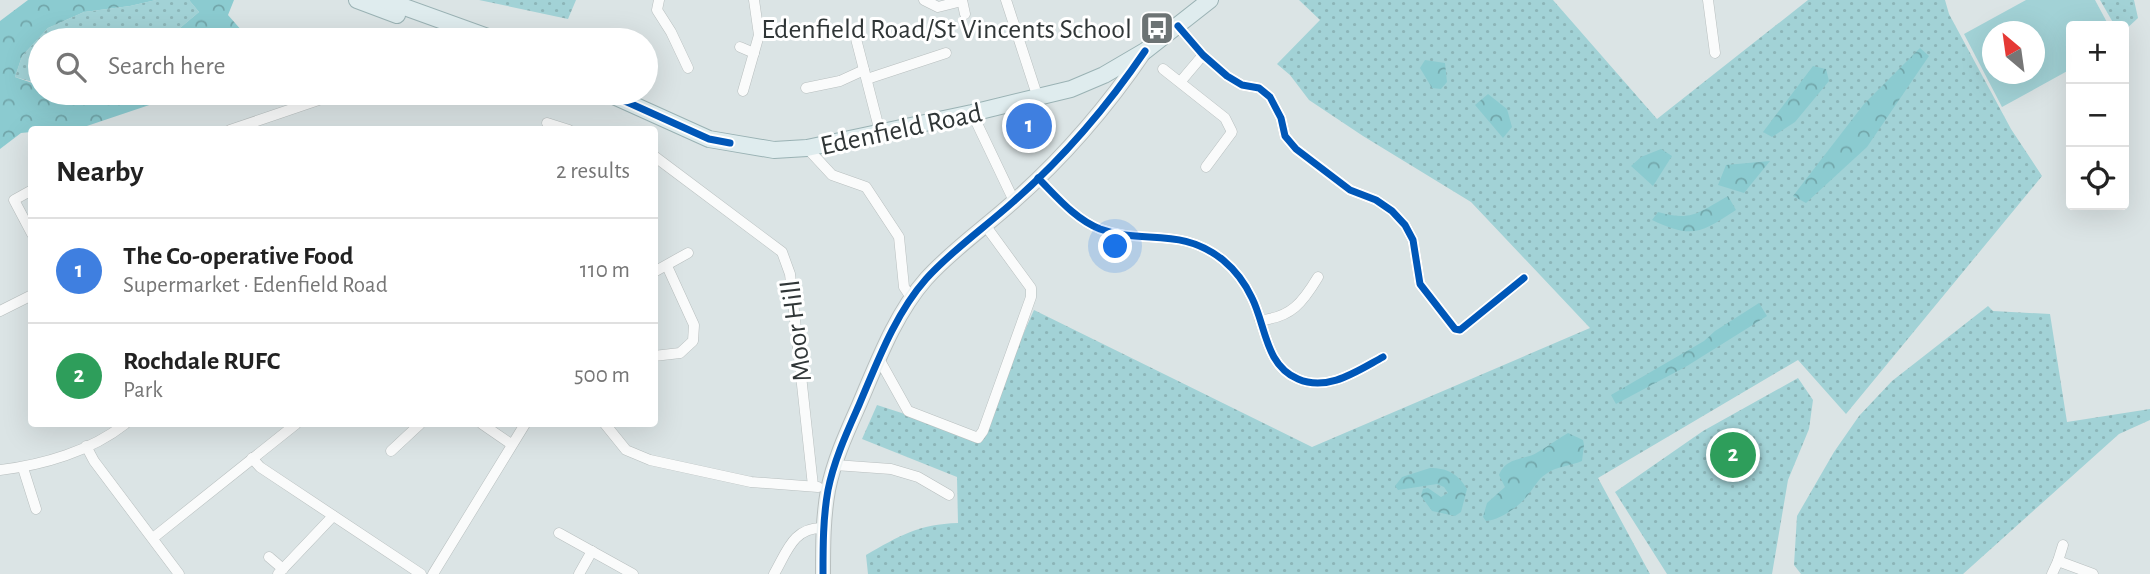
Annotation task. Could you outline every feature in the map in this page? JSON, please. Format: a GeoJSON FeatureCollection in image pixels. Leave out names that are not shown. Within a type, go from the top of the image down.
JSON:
{"type":"FeatureCollection","features":[{"type":"Feature","properties":{"kind":"main road"},"geometry":{"type":"LineString","coordinates":[[356,0],[441,28]]}},
{"type":"Feature","properties":{"kind":"main road"},"geometry":{"type":"LineString","coordinates":[[385,0],[448,28]]}},
{"type":"Feature","properties":{"kind":"main road","name":"Edenfield Road"},"geometry":{"type":"LineString","coordinates":[[652,105],[711,129],[730,144],[774,150],[807,148],[1071,89],[1104,75],[1144,51],[1210,0]]}},
{"type":"Feature","properties":{"kind":"street"},"geometry":{"type":"LineString","coordinates":[[659,0],[657,10],[688,68]]}},
{"type":"Feature","properties":{"kind":"street"},"geometry":{"type":"LineString","coordinates":[[743,91],[759,35],[754,0]]}},
{"type":"Feature","properties":{"kind":"street"},"geometry":{"type":"LineString","coordinates":[[925,0],[938,7],[962,0],[965,14]]}},
{"type":"Feature","properties":{"kind":"street"},"geometry":{"type":"LineString","coordinates":[[1006,0],[1038,98]]}},
{"type":"Feature","properties":{"kind":"street"},"geometry":{"type":"LineString","coordinates":[[1708,0],[1715,53]]}},
{"type":"Feature","properties":{"kind":"street"},"geometry":{"type":"LineString","coordinates":[[1178,26],[1203,55],[1227,76],[1242,85],[1259,88],[1270,97],[1281,118],[1285,136],[1296,149],[1350,190],[1376,200],[1392,211],[1405,225],[1413,240],[1420,284],[1455,329],[1460,330],[1524,278]]}},
{"type":"Feature","properties":{"kind":"street"},"geometry":{"type":"LineString","coordinates":[[854,31],[880,132]]}},
{"type":"Feature","properties":{"kind":"street"},"geometry":{"type":"LineString","coordinates":[[740,47],[754,53]]}},
{"type":"Feature","properties":{"kind":"street"},"geometry":{"type":"LineString","coordinates":[[822,574],[823,528],[828,488],[835,465],[879,359],[912,295],[940,264],[1014,201],[1081,134],[1114,94],[1144,51]]}},
{"type":"Feature","properties":{"kind":"street"},"geometry":{"type":"LineString","coordinates":[[806,88],[946,53]]}},
{"type":"Feature","properties":{"kind":"street"},"geometry":{"type":"LineString","coordinates":[[1181,81],[1203,55]]}},
{"type":"Feature","properties":{"kind":"street"},"geometry":{"type":"LineString","coordinates":[[1163,69],[1225,118],[1232,131],[1206,167]]}},
{"type":"Feature","properties":{"kind":"street"},"geometry":{"type":"LineString","coordinates":[[1104,75],[1114,94]]}},
{"type":"Feature","properties":{"kind":"street"},"geometry":{"type":"LineString","coordinates":[[242,126],[304,105]]}},
{"type":"Feature","properties":{"kind":"street"},"geometry":{"type":"LineString","coordinates":[[972,113],[1014,201]]}},
{"type":"Feature","properties":{"kind":"street"},"geometry":{"type":"LineString","coordinates":[[547,123],[556,126]]}},
{"type":"Feature","properties":{"kind":"street"},"geometry":{"type":"LineString","coordinates":[[807,148],[832,175],[866,187],[900,237],[904,287],[912,295]]}},
{"type":"Feature","properties":{"kind":"street","name":"Moor Hill"},"geometry":{"type":"LineString","coordinates":[[658,159],[782,253],[790,274],[813,486]]}},
{"type":"Feature","properties":{"kind":"street"},"geometry":{"type":"LineString","coordinates":[[1038,178],[1066,206],[1098,228],[1114,233],[1178,239],[1207,249],[1240,277],[1252,296],[1267,345],[1278,363],[1295,378],[1320,384],[1337,380],[1383,357]]}},
{"type":"Feature","properties":{"kind":"street"},"geometry":{"type":"LineString","coordinates":[[28,192],[14,200],[28,226]]}},
{"type":"Feature","properties":{"kind":"street"},"geometry":{"type":"LineString","coordinates":[[879,359],[908,411],[978,438],[1031,297],[1031,288],[985,225]]}},
{"type":"Feature","properties":{"kind":"street"},"geometry":{"type":"LineString","coordinates":[[658,270],[688,253]]}},
{"type":"Feature","properties":{"kind":"street"},"geometry":{"type":"LineString","coordinates":[[658,356],[680,353],[693,341],[694,325],[667,266]]}},
{"type":"Feature","properties":{"kind":"street"},"geometry":{"type":"LineString","coordinates":[[1260,320],[1281,316],[1299,305],[1318,277]]}},
{"type":"Feature","properties":{"kind":"street"},"geometry":{"type":"LineString","coordinates":[[0,311],[28,297]]}},
{"type":"Feature","properties":{"kind":"street"},"geometry":{"type":"LineString","coordinates":[[0,471],[51,462],[120,427]]}},
{"type":"Feature","properties":{"kind":"street"},"geometry":{"type":"LineString","coordinates":[[153,538],[292,427]]}},
{"type":"Feature","properties":{"kind":"street"},"geometry":{"type":"LineString","coordinates":[[391,451],[417,427]]}},
{"type":"Feature","properties":{"kind":"street"},"geometry":{"type":"LineString","coordinates":[[486,427],[511,444]]}},
{"type":"Feature","properties":{"kind":"street"},"geometry":{"type":"LineString","coordinates":[[433,574],[523,427]]}},
{"type":"Feature","properties":{"kind":"street"},"geometry":{"type":"LineString","coordinates":[[607,427],[626,450],[650,460],[751,482],[828,488]]}},
{"type":"Feature","properties":{"kind":"street"},"geometry":{"type":"LineString","coordinates":[[86,446],[94,461],[179,574]]}},
{"type":"Feature","properties":{"kind":"street"},"geometry":{"type":"LineString","coordinates":[[251,458],[260,467],[421,574]]}},
{"type":"Feature","properties":{"kind":"street"},"geometry":{"type":"LineString","coordinates":[[835,465],[891,469],[918,477],[949,495]]}},
{"type":"Feature","properties":{"kind":"street"},"geometry":{"type":"LineString","coordinates":[[23,468],[36,509]]}},
{"type":"Feature","properties":{"kind":"street"},"geometry":{"type":"LineString","coordinates":[[269,557],[281,572],[333,516]]}},
{"type":"Feature","properties":{"kind":"street"},"geometry":{"type":"LineString","coordinates":[[774,574],[796,536],[810,528],[823,528]]}},
{"type":"Feature","properties":{"kind":"street"},"geometry":{"type":"LineString","coordinates":[[559,533],[633,574]]}},
{"type":"Feature","properties":{"kind":"street"},"geometry":{"type":"LineString","coordinates":[[2052,574],[2063,545]]}},
{"type":"Feature","properties":{"kind":"street"},"geometry":{"type":"LineString","coordinates":[[579,574],[592,551]]}},
{"type":"Feature","properties":{"kind":"street"},"geometry":{"type":"LineString","coordinates":[[2058,561],[2093,574]]}},
{"type":"Feature","properties":{"kind":"shaded area"},"geometry":{"type":"Polygon","coordinates":[[[156,0],[189,0],[199,12],[180,28],[48,28],[84,12],[156,0]]]}},
{"type":"Feature","properties":{"kind":"shaded area"},"geometry":{"type":"Polygon","coordinates":[[[479,0],[576,0],[568,19],[479,0]]]}},
{"type":"Feature","properties":{"kind":"shaded area"},"geometry":{"type":"Polygon","coordinates":[[[1299,0],[1553,0],[1657,119],[1808,0],[1945,0],[1949,14],[1982,75],[1982,84],[1987,84],[2011,129],[2042,176],[1846,414],[1798,360],[1598,478],[1650,574],[868,574],[866,555],[878,548],[920,529],[958,523],[957,477],[862,439],[877,405],[982,439],[997,393],[1034,310],[1312,447],[1590,328],[1471,202],[1309,100],[1290,75],[1277,64],[1320,20],[1299,0]]]}},
{"type":"Feature","properties":{"kind":"shaded area"},"geometry":{"type":"Polygon","coordinates":[[[2026,0],[2095,0],[2106,21],[2066,21],[2066,72],[2045,83],[2045,21],[1988,21],[2026,0]]]}},
{"type":"Feature","properties":{"kind":"shaded area"},"geometry":{"type":"Polygon","coordinates":[[[2100,0],[2134,0],[2138,18],[2129,26],[2129,21],[2112,21],[2100,0]]]}},
{"type":"Feature","properties":{"kind":"shaded area"},"geometry":{"type":"Polygon","coordinates":[[[1982,24],[1982,69],[1964,34],[1982,24]]]}},
{"type":"Feature","properties":{"kind":"shaded area"},"geometry":{"type":"Polygon","coordinates":[[[28,50],[28,81],[15,77],[22,56],[28,50]]]}},
{"type":"Feature","properties":{"kind":"shaded area"},"geometry":{"type":"Polygon","coordinates":[[[1990,84],[2044,84],[2002,107],[1990,84]]]}},
{"type":"Feature","properties":{"kind":"shaded area"},"geometry":{"type":"Polygon","coordinates":[[[1988,306],[1993,311],[2050,314],[2067,422],[2150,409],[2150,420],[2119,434],[1963,574],[1801,574],[1794,565],[1797,516],[1834,452],[1859,416],[1892,381],[1988,306]]]}},
{"type":"Feature","properties":{"kind":"shaded area"},"geometry":{"type":"Polygon","coordinates":[[[1798,378],[1813,400],[1809,429],[1788,480],[1772,574],[1667,574],[1615,492],[1703,431],[1798,378]]]}},
{"type":"Feature","properties":{"kind":"green space"},"geometry":{"type":"Polygon","coordinates":[[[28,0],[156,0],[84,12],[48,28],[28,28],[28,50],[22,56],[15,77],[28,82],[28,105],[149,105],[87,126],[28,126],[28,132],[21,133],[0,149],[0,21],[28,0]]]}},
{"type":"Feature","properties":{"kind":"green space"},"geometry":{"type":"Polygon","coordinates":[[[189,0],[234,0],[228,15],[239,28],[180,28],[199,12],[189,0]]]}},
{"type":"Feature","properties":{"kind":"green space"},"geometry":{"type":"Polygon","coordinates":[[[1920,48],[1929,56],[1867,147],[1806,203],[1793,196],[1864,104],[1920,48]]]}},
{"type":"Feature","properties":{"kind":"green space"},"geometry":{"type":"Polygon","coordinates":[[[1425,60],[1445,63],[1447,82],[1441,89],[1432,88],[1420,68],[1425,60]]]}},
{"type":"Feature","properties":{"kind":"green space"},"geometry":{"type":"Polygon","coordinates":[[[1813,66],[1826,69],[1829,81],[1795,122],[1772,137],[1763,132],[1813,66]]]}},
{"type":"Feature","properties":{"kind":"green space"},"geometry":{"type":"Polygon","coordinates":[[[1488,94],[1507,109],[1512,127],[1503,138],[1475,105],[1488,94]]]}},
{"type":"Feature","properties":{"kind":"green space"},"geometry":{"type":"Polygon","coordinates":[[[1661,149],[1672,156],[1653,186],[1631,166],[1641,157],[1661,149]]]}},
{"type":"Feature","properties":{"kind":"green space"},"geometry":{"type":"Polygon","coordinates":[[[1770,161],[1744,193],[1718,185],[1726,165],[1770,161]]]}},
{"type":"Feature","properties":{"kind":"green space"},"geometry":{"type":"Polygon","coordinates":[[[1728,196],[1736,210],[1714,224],[1696,231],[1677,230],[1652,220],[1658,212],[1679,216],[1695,214],[1728,196]]]}},
{"type":"Feature","properties":{"kind":"green space"},"geometry":{"type":"Polygon","coordinates":[[[1759,303],[1767,316],[1687,366],[1616,404],[1611,395],[1704,341],[1759,303]]]}},
{"type":"Feature","properties":{"kind":"green space"},"geometry":{"type":"Polygon","coordinates":[[[1568,433],[1583,440],[1582,461],[1550,471],[1515,508],[1486,521],[1483,517],[1487,503],[1505,487],[1499,475],[1502,469],[1511,462],[1533,455],[1568,433]]]}},
{"type":"Feature","properties":{"kind":"green space"},"geometry":{"type":"Polygon","coordinates":[[[1430,468],[1452,473],[1467,489],[1461,512],[1455,516],[1432,511],[1421,496],[1423,489],[1428,488],[1441,497],[1448,493],[1444,487],[1437,484],[1398,490],[1395,486],[1402,477],[1430,468]]]}},
{"type":"Feature","properties":{"kind":"cycle path"},"geometry":{"type":"LineString","coordinates":[[1178,26],[1203,55],[1227,76],[1242,85],[1259,88],[1270,97],[1281,118],[1285,136],[1296,149],[1350,190],[1376,200],[1392,211],[1405,225],[1413,240],[1420,284],[1455,329],[1460,330],[1524,278]]}},
{"type":"Feature","properties":{"kind":"cycle path"},"geometry":{"type":"LineString","coordinates":[[823,574],[825,511],[834,468],[880,356],[905,308],[936,269],[1013,202],[1067,150],[1100,112],[1145,51]]}},
{"type":"Feature","properties":{"kind":"cycle path"},"geometry":{"type":"LineString","coordinates":[[634,105],[709,139],[730,143]]}},
{"type":"Feature","properties":{"kind":"cycle path"},"geometry":{"type":"LineString","coordinates":[[1038,178],[1074,213],[1100,229],[1131,236],[1177,239],[1192,243],[1223,260],[1249,292],[1273,355],[1287,373],[1298,379],[1320,383],[1331,381],[1353,374],[1383,357]]}},
{"type":"Feature","properties":{"kind":"place","name":"Edenfield Road/St Vincents School"},"geometry":{"type":"Point","coordinates":[1157,28]}},
{"type":"Feature","properties":{"kind":"place","name":"The Co-operative Food"},"geometry":{"type":"Point","coordinates":[1029,126]}},
{"type":"Feature","properties":{"kind":"place","name":"Rochdale RUFC"},"geometry":{"type":"Point","coordinates":[1733,455]}}]}
